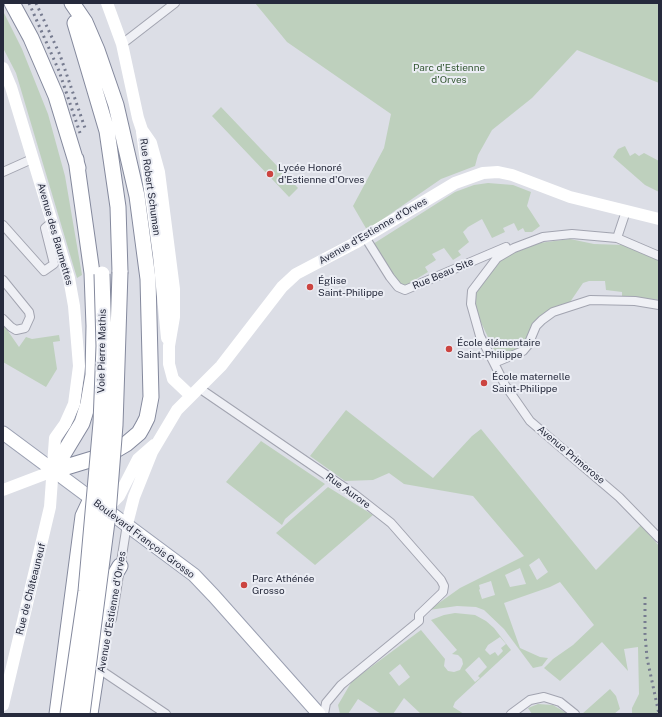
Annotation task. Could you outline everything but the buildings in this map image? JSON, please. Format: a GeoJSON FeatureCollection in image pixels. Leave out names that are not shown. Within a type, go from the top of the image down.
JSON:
{"type":"FeatureCollection","features":[{"type":"Feature","properties":{"kind":"highway","name":"Voie Pierre Mathis"},"geometry":{"type":"LineString","coordinates":[[12,3],[32,38],[56,96],[96,228],[102,274],[104,346],[100,439],[87,576],[68,714]]}},
{"type":"Feature","properties":{"kind":"highway","name":"Voie Pierre Mathis"},"geometry":{"type":"LineString","coordinates":[[68,3],[79,32],[107,131],[118,207],[120,272],[115,425],[108,514],[82,714]]}},
{"type":"Feature","properties":{"kind":"highway"},"geometry":{"type":"LineString","coordinates":[[57,714],[75,587],[81,525],[83,516],[96,503],[93,480],[94,471],[99,463],[109,454],[133,439],[139,433],[147,418],[151,397],[148,279],[137,196],[116,105],[97,50],[85,22],[72,3]]}},
{"type":"Feature","properties":{"kind":"highway"},"geometry":{"type":"LineString","coordinates":[[53,472],[82,423],[88,404],[93,375],[94,326],[92,274],[76,159]]}},
{"type":"Feature","properties":{"kind":"highway"},"geometry":{"type":"LineString","coordinates":[[53,472],[109,454]]}},
{"type":"Feature","properties":{"kind":"highway"},"geometry":{"type":"LineString","coordinates":[[90,714],[110,583],[120,566]]}},
{"type":"Feature","properties":{"kind":"main road","name":"Boulevard François Grosso"},"geometry":{"type":"LineString","coordinates":[[3,433],[53,472],[182,564],[204,584],[319,714]]}},
{"type":"Feature","properties":{"kind":"street","name":"Rue Robert Schuman"},"geometry":{"type":"LineString","coordinates":[[107,3],[122,44],[142,130],[151,143],[159,172],[173,281],[174,317],[169,346],[169,364],[173,379],[195,392]]}},
{"type":"Feature","properties":{"kind":"street"},"geometry":{"type":"LineString","coordinates":[[122,44],[176,3]]}},
{"type":"Feature","properties":{"kind":"street","name":"Avenue des Baumettes"},"geometry":{"type":"LineString","coordinates":[[3,68],[11,87],[69,278],[74,306],[79,366],[74,404],[65,424],[56,438],[53,472]]}},
{"type":"Feature","properties":{"kind":"street"},"geometry":{"type":"LineString","coordinates":[[3,172],[32,158]]}},
{"type":"Feature","properties":{"kind":"street","name":"Avenue d'Estienne d'Orves"},"geometry":{"type":"LineString","coordinates":[[96,714],[127,524],[134,497],[156,442],[177,410],[225,360],[290,278],[365,238],[455,183],[483,173],[498,172],[512,175],[555,192],[659,220]]}},
{"type":"Feature","properties":{"kind":"street"},"geometry":{"type":"LineString","coordinates":[[617,238],[626,211]]}},
{"type":"Feature","properties":{"kind":"street"},"geometry":{"type":"LineString","coordinates":[[3,225],[44,271],[54,264],[44,228],[52,222]]}},
{"type":"Feature","properties":{"kind":"street"},"geometry":{"type":"LineString","coordinates":[[543,237],[572,234],[617,238],[659,256]]}},
{"type":"Feature","properties":{"kind":"street","name":"Rue Beau Site"},"geometry":{"type":"LineString","coordinates":[[365,238],[390,277],[398,287],[405,290],[529,237],[543,237]]}},
{"type":"Feature","properties":{"kind":"street","name":"Avenue Primerose"},"geometry":{"type":"LineString","coordinates":[[543,237],[514,248],[497,258],[472,291],[471,304],[480,336],[505,385],[530,421],[619,497],[659,538]]}},
{"type":"Feature","properties":{"kind":"street"},"geometry":{"type":"LineString","coordinates":[[3,280],[29,312],[30,317],[25,328],[16,330],[3,319]]}},
{"type":"Feature","properties":{"kind":"street"},"geometry":{"type":"LineString","coordinates":[[494,363],[523,351],[528,345],[536,326],[553,312],[590,300],[635,301],[659,305]]}},
{"type":"Feature","properties":{"kind":"street","name":"Rue Aurore"},"geometry":{"type":"LineString","coordinates":[[195,392],[354,494],[391,523],[441,580],[444,586],[443,592],[419,615],[419,621],[341,685],[326,703],[324,714]]}},
{"type":"Feature","properties":{"kind":"street","name":"Avenue d'Estienne d'Orves"},"geometry":{"type":"LineString","coordinates":[[96,503],[112,503],[119,496],[138,459],[156,442]]}},
{"type":"Feature","properties":{"kind":"street"},"geometry":{"type":"LineString","coordinates":[[3,490],[53,472]]}},
{"type":"Feature","properties":{"kind":"street","name":"Rue de Châteauneuf"},"geometry":{"type":"LineString","coordinates":[[3,705],[7,666],[50,507],[53,472]]}},
{"type":"Feature","properties":{"kind":"street"},"geometry":{"type":"LineString","coordinates":[[102,671],[166,714]]}},
{"type":"Feature","properties":{"kind":"street"},"geometry":{"type":"LineString","coordinates":[[511,714],[530,700],[544,697],[560,702],[575,714]]}},
{"type":"Feature","properties":{"kind":"green space","name":"Parc d'Estienne d'Orves"},"geometry":{"type":"Polygon","coordinates":[[[255,3],[659,3],[659,83],[577,50],[532,98],[492,130],[478,155],[475,166],[441,179],[367,230],[353,206],[384,148],[391,114],[287,42],[255,3]]]}},
{"type":"Feature","properties":{"kind":"green space"},"geometry":{"type":"Polygon","coordinates":[[[3,11],[22,49],[48,114],[65,176],[82,275],[77,278],[16,73],[3,48],[3,11]]]}},
{"type":"Feature","properties":{"kind":"green space"},"geometry":{"type":"Polygon","coordinates":[[[221,107],[298,188],[289,197],[212,116],[221,107]]]}},
{"type":"Feature","properties":{"kind":"green space"},"geometry":{"type":"Polygon","coordinates":[[[625,146],[630,156],[635,153],[639,156],[644,153],[659,161],[659,192],[645,185],[613,157],[618,149],[625,146]]]}},
{"type":"Feature","properties":{"kind":"green space"},"geometry":{"type":"Polygon","coordinates":[[[488,183],[513,185],[531,192],[527,206],[540,226],[532,232],[525,232],[523,228],[518,231],[514,223],[503,228],[505,232],[492,238],[482,219],[468,227],[463,232],[469,242],[458,251],[461,255],[453,260],[444,248],[432,254],[436,260],[425,267],[428,272],[403,287],[400,286],[373,244],[455,192],[474,185],[488,183]]]}},
{"type":"Feature","properties":{"kind":"green space"},"geometry":{"type":"Polygon","coordinates":[[[570,239],[594,244],[623,245],[659,259],[659,300],[622,296],[622,292],[606,290],[605,281],[589,281],[583,283],[568,305],[541,318],[525,346],[502,357],[497,356],[475,310],[476,288],[496,263],[508,255],[539,243],[570,239]]]}},
{"type":"Feature","properties":{"kind":"green space"},"geometry":{"type":"Polygon","coordinates":[[[3,324],[19,347],[26,337],[32,339],[59,335],[60,341],[53,342],[57,369],[46,387],[3,362],[3,324]]]}},
{"type":"Feature","properties":{"kind":"green space"},"geometry":{"type":"Polygon","coordinates":[[[346,410],[433,478],[472,436],[481,429],[596,570],[641,525],[659,546],[659,714],[632,714],[632,708],[639,694],[638,647],[624,649],[628,671],[602,642],[560,681],[544,668],[553,659],[573,645],[594,625],[560,582],[504,603],[520,648],[540,657],[548,658],[542,666],[533,668],[504,629],[484,610],[476,607],[457,606],[429,610],[460,588],[524,556],[473,496],[404,484],[389,473],[373,480],[345,481],[310,456],[346,410]],[[539,558],[529,565],[537,580],[548,572],[539,558]],[[520,568],[505,575],[510,587],[526,584],[520,568]],[[491,581],[479,585],[482,599],[495,595],[491,581]]]}},
{"type":"Feature","properties":{"kind":"green space"},"geometry":{"type":"Polygon","coordinates":[[[261,441],[325,484],[285,519],[282,525],[226,482],[261,441]]]}},
{"type":"Feature","properties":{"kind":"green space"},"geometry":{"type":"Polygon","coordinates":[[[328,487],[373,515],[315,565],[276,533],[328,487]]]}},
{"type":"Feature","properties":{"kind":"green space"},"geometry":{"type":"Polygon","coordinates":[[[455,613],[475,615],[486,621],[494,628],[511,650],[455,702],[453,707],[464,714],[421,714],[404,698],[393,714],[381,714],[358,699],[348,714],[340,714],[338,705],[352,681],[421,630],[445,659],[444,666],[448,671],[454,672],[460,670],[463,664],[462,659],[458,655],[452,654],[457,650],[431,620],[455,613]],[[500,637],[488,645],[485,650],[490,655],[495,652],[498,656],[503,651],[501,648],[506,644],[500,637]],[[479,657],[465,670],[475,682],[480,678],[478,676],[487,667],[479,657]],[[400,664],[389,673],[399,686],[410,677],[400,664]]]}},
{"type":"Feature","properties":{"kind":"green space"},"geometry":{"type":"Polygon","coordinates":[[[610,689],[616,696],[620,709],[614,714],[582,714],[610,689]]]}},
{"type":"Feature","properties":{"kind":"green space"},"geometry":{"type":"Polygon","coordinates":[[[538,704],[553,705],[568,714],[532,714],[528,708],[538,704]]]}},
{"type":"Feature","properties":{"kind":"railway"},"geometry":{"type":"LineString","coordinates":[[29,3],[59,71],[80,133]]}},
{"type":"Feature","properties":{"kind":"railway"},"geometry":{"type":"LineString","coordinates":[[36,3],[60,55],[86,131]]}},
{"type":"Feature","properties":{"kind":"railway"},"geometry":{"type":"LineString","coordinates":[[645,597],[645,634],[647,658],[659,714]]}},
{"type":"Feature","properties":{"kind":"place","name":"Lycée Honoré d'Estienne d'Orves"},"geometry":{"type":"Point","coordinates":[270,174]}},
{"type":"Feature","properties":{"kind":"place","name":"Église Saint-Philippe"},"geometry":{"type":"Point","coordinates":[310,287]}},
{"type":"Feature","properties":{"kind":"place","name":"École élémentaire Saint-Philippe"},"geometry":{"type":"Point","coordinates":[449,349]}},
{"type":"Feature","properties":{"kind":"place","name":"École maternelle Saint-Philippe"},"geometry":{"type":"Point","coordinates":[484,383]}},
{"type":"Feature","properties":{"kind":"place","name":"Parc Athénée Grosso"},"geometry":{"type":"Point","coordinates":[244,585]}}]}
